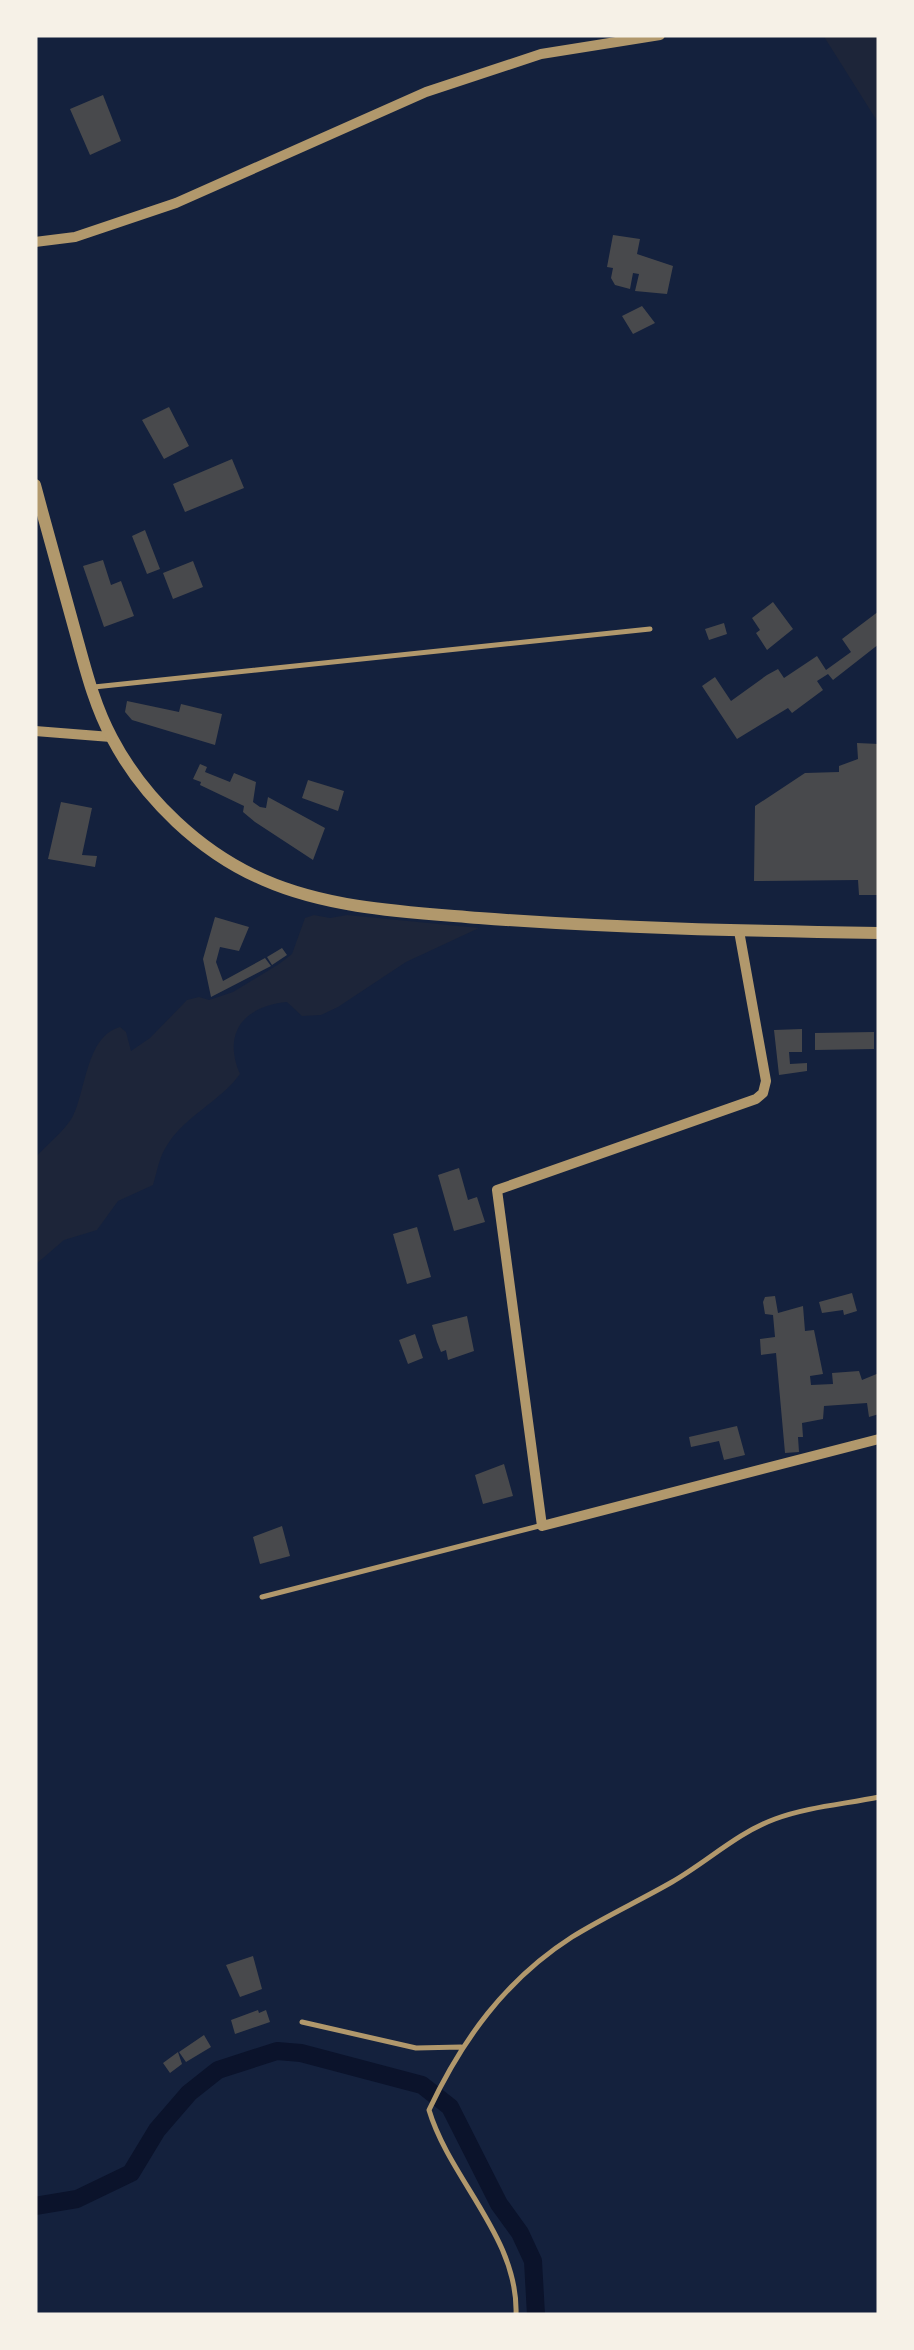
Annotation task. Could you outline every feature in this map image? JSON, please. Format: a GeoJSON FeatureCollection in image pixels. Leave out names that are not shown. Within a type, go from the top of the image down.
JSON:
{"type":"FeatureCollection","features":[{"type":"Feature","properties":{"kind":"street"},"geometry":{"type":"LineString","coordinates":[[35,242],[75,237],[176,203],[426,92],[541,54],[660,35]]}},
{"type":"Feature","properties":{"kind":"street"},"geometry":{"type":"LineString","coordinates":[[35,486],[91,687],[111,737],[142,783],[190,833],[228,861],[304,895],[348,904],[483,918],[879,933]]}},
{"type":"Feature","properties":{"kind":"street"},"geometry":{"type":"LineString","coordinates":[[35,730],[111,737]]}},
{"type":"Feature","properties":{"kind":"street"},"geometry":{"type":"LineString","coordinates":[[739,930],[766,1081],[764,1093],[497,1190],[542,1526],[879,1439]]}},
{"type":"Feature","properties":{"kind":"lane"},"geometry":{"type":"LineString","coordinates":[[91,687],[650,629]]}},
{"type":"Feature","properties":{"kind":"lane"},"geometry":{"type":"LineString","coordinates":[[262,1596],[542,1526]]}},
{"type":"Feature","properties":{"kind":"lane"},"geometry":{"type":"LineString","coordinates":[[516,2315],[512,2280],[501,2246],[438,2138],[429,2110],[461,2046],[504,1994],[539,1961],[704,1862],[746,1831],[780,1817],[879,1797]]}},
{"type":"Feature","properties":{"kind":"lane"},"geometry":{"type":"LineString","coordinates":[[302,2022],[416,2048],[461,2046]]}},
{"type":"Feature","properties":{"kind":"shaded area"},"geometry":{"type":"Polygon","coordinates":[[[823,35],[879,35],[879,124],[823,35]]]}},
{"type":"Feature","properties":{"kind":"shaded area"},"geometry":{"type":"Polygon","coordinates":[[[314,915],[479,928],[406,962],[321,1015],[302,1016],[287,1002],[248,1016],[236,1034],[234,1046],[240,1074],[174,1136],[162,1156],[153,1185],[118,1201],[97,1230],[64,1240],[35,1265],[35,1158],[73,1116],[100,1041],[120,1027],[126,1032],[131,1051],[150,1038],[187,1000],[209,1000],[233,992],[292,954],[305,918],[314,915]]]}},
{"type":"Feature","properties":{"kind":"building"},"geometry":{"type":"Polygon","coordinates":[[[103,95],[121,141],[90,155],[70,109],[103,95]]]}},
{"type":"Feature","properties":{"kind":"building"},"geometry":{"type":"Polygon","coordinates":[[[613,235],[640,239],[637,254],[673,266],[667,294],[635,291],[639,274],[633,273],[630,289],[615,285],[611,278],[613,268],[607,267],[613,235]]]}},
{"type":"Feature","properties":{"kind":"building"},"geometry":{"type":"Polygon","coordinates":[[[642,306],[655,323],[633,334],[622,316],[642,306]]]}},
{"type":"Feature","properties":{"kind":"building"},"geometry":{"type":"Polygon","coordinates":[[[169,407],[189,446],[164,459],[142,420],[169,407]]]}},
{"type":"Feature","properties":{"kind":"building"},"geometry":{"type":"Polygon","coordinates":[[[232,459],[244,488],[185,512],[173,484],[232,459]]]}},
{"type":"Feature","properties":{"kind":"building"},"geometry":{"type":"Polygon","coordinates":[[[145,530],[160,569],[147,574],[132,536],[145,530]]]}},
{"type":"Feature","properties":{"kind":"building"},"geometry":{"type":"Polygon","coordinates":[[[103,560],[111,585],[121,581],[134,616],[104,627],[83,566],[103,560]]]}},
{"type":"Feature","properties":{"kind":"building"},"geometry":{"type":"Polygon","coordinates":[[[193,561],[203,587],[173,599],[163,573],[193,561]]]}},
{"type":"Feature","properties":{"kind":"building"},"geometry":{"type":"Polygon","coordinates":[[[773,602],[793,629],[767,650],[752,618],[773,602]]]}},
{"type":"Feature","properties":{"kind":"building"},"geometry":{"type":"Polygon","coordinates":[[[879,611],[879,644],[833,680],[828,674],[817,681],[823,690],[792,713],[788,708],[737,739],[702,686],[715,677],[731,701],[778,669],[784,678],[817,656],[826,670],[851,652],[842,639],[879,611]]]}},
{"type":"Feature","properties":{"kind":"building"},"geometry":{"type":"Polygon","coordinates":[[[724,623],[727,634],[709,640],[705,629],[724,623]]]}},
{"type":"Feature","properties":{"kind":"building"},"geometry":{"type":"Polygon","coordinates":[[[127,701],[179,712],[181,704],[222,714],[215,745],[132,720],[125,712],[127,701]]]}},
{"type":"Feature","properties":{"kind":"building"},"geometry":{"type":"Polygon","coordinates":[[[857,743],[879,744],[879,895],[859,895],[858,880],[754,881],[755,806],[805,773],[839,772],[839,766],[858,759],[857,743]]]}},
{"type":"Feature","properties":{"kind":"building"},"geometry":{"type":"Polygon","coordinates":[[[200,764],[207,767],[205,772],[230,782],[234,773],[256,782],[253,802],[260,807],[266,808],[268,797],[325,828],[313,860],[255,822],[243,812],[244,806],[200,785],[193,779],[200,764]]]}},
{"type":"Feature","properties":{"kind":"building"},"geometry":{"type":"Polygon","coordinates":[[[308,780],[344,791],[338,811],[302,798],[308,780]]]}},
{"type":"Feature","properties":{"kind":"building"},"geometry":{"type":"Polygon","coordinates":[[[61,802],[92,808],[82,855],[97,856],[95,867],[48,859],[61,802]]]}},
{"type":"Feature","properties":{"kind":"building"},"geometry":{"type":"Polygon","coordinates":[[[215,917],[249,927],[239,951],[220,947],[216,962],[223,981],[265,958],[271,966],[211,997],[203,959],[215,917]]]}},
{"type":"Feature","properties":{"kind":"building"},"geometry":{"type":"Polygon","coordinates":[[[282,948],[287,955],[272,965],[267,957],[282,948]]]}},
{"type":"Feature","properties":{"kind":"building"},"geometry":{"type":"Polygon","coordinates":[[[802,1029],[802,1052],[789,1052],[790,1064],[807,1063],[807,1071],[779,1075],[774,1030],[802,1029]]]}},
{"type":"Feature","properties":{"kind":"building"},"geometry":{"type":"Polygon","coordinates":[[[874,1032],[874,1049],[815,1050],[815,1033],[874,1032]]]}},
{"type":"Feature","properties":{"kind":"building"},"geometry":{"type":"Polygon","coordinates":[[[459,1168],[468,1200],[477,1197],[485,1222],[454,1231],[438,1175],[459,1168]]]}},
{"type":"Feature","properties":{"kind":"building"},"geometry":{"type":"Polygon","coordinates":[[[417,1227],[431,1277],[407,1284],[393,1234],[417,1227]]]}},
{"type":"Feature","properties":{"kind":"building"},"geometry":{"type":"Polygon","coordinates":[[[852,1293],[857,1311],[844,1315],[843,1310],[822,1313],[819,1302],[852,1293]]]}},
{"type":"Feature","properties":{"kind":"building"},"geometry":{"type":"Polygon","coordinates":[[[775,1296],[778,1313],[803,1306],[805,1331],[814,1330],[823,1374],[810,1376],[811,1385],[833,1384],[832,1373],[859,1371],[862,1380],[879,1373],[879,1414],[869,1417],[867,1403],[824,1406],[823,1419],[802,1423],[799,1452],[785,1453],[776,1353],[761,1355],[760,1339],[775,1337],[773,1315],[765,1314],[763,1302],[765,1297],[775,1296]]]}},
{"type":"Feature","properties":{"kind":"building"},"geometry":{"type":"Polygon","coordinates":[[[467,1316],[474,1351],[448,1360],[446,1350],[441,1352],[432,1325],[467,1316]]]}},
{"type":"Feature","properties":{"kind":"building"},"geometry":{"type":"Polygon","coordinates":[[[415,1334],[423,1358],[408,1364],[399,1340],[415,1334]]]}},
{"type":"Feature","properties":{"kind":"building"},"geometry":{"type":"Polygon","coordinates":[[[737,1426],[745,1455],[724,1460],[719,1441],[691,1447],[689,1437],[737,1426]]]}},
{"type":"Feature","properties":{"kind":"building"},"geometry":{"type":"Polygon","coordinates":[[[504,1464],[513,1496],[483,1504],[475,1475],[504,1464]]]}},
{"type":"Feature","properties":{"kind":"building"},"geometry":{"type":"Polygon","coordinates":[[[282,1526],[290,1556],[260,1564],[253,1537],[282,1526]]]}},
{"type":"Feature","properties":{"kind":"building"},"geometry":{"type":"Polygon","coordinates":[[[253,1956],[262,1989],[240,1997],[226,1965],[253,1956]]]}},
{"type":"Feature","properties":{"kind":"building"},"geometry":{"type":"Polygon","coordinates":[[[266,2010],[270,2022],[235,2034],[231,2020],[266,2010]]]}},
{"type":"Feature","properties":{"kind":"building"},"geometry":{"type":"Polygon","coordinates":[[[204,2035],[211,2047],[186,2062],[179,2052],[204,2035]]]}},
{"type":"Feature","properties":{"kind":"building"},"geometry":{"type":"Polygon","coordinates":[[[178,2052],[182,2064],[170,2073],[163,2063],[178,2052]]]}},
{"type":"Feature","properties":{"kind":"waterway"},"geometry":{"type":"LineString","coordinates":[[35,2206],[77,2199],[131,2173],[157,2130],[189,2093],[218,2070],[277,2051],[301,2053],[422,2085],[450,2107],[533,2261],[536,2315]]}}]}
